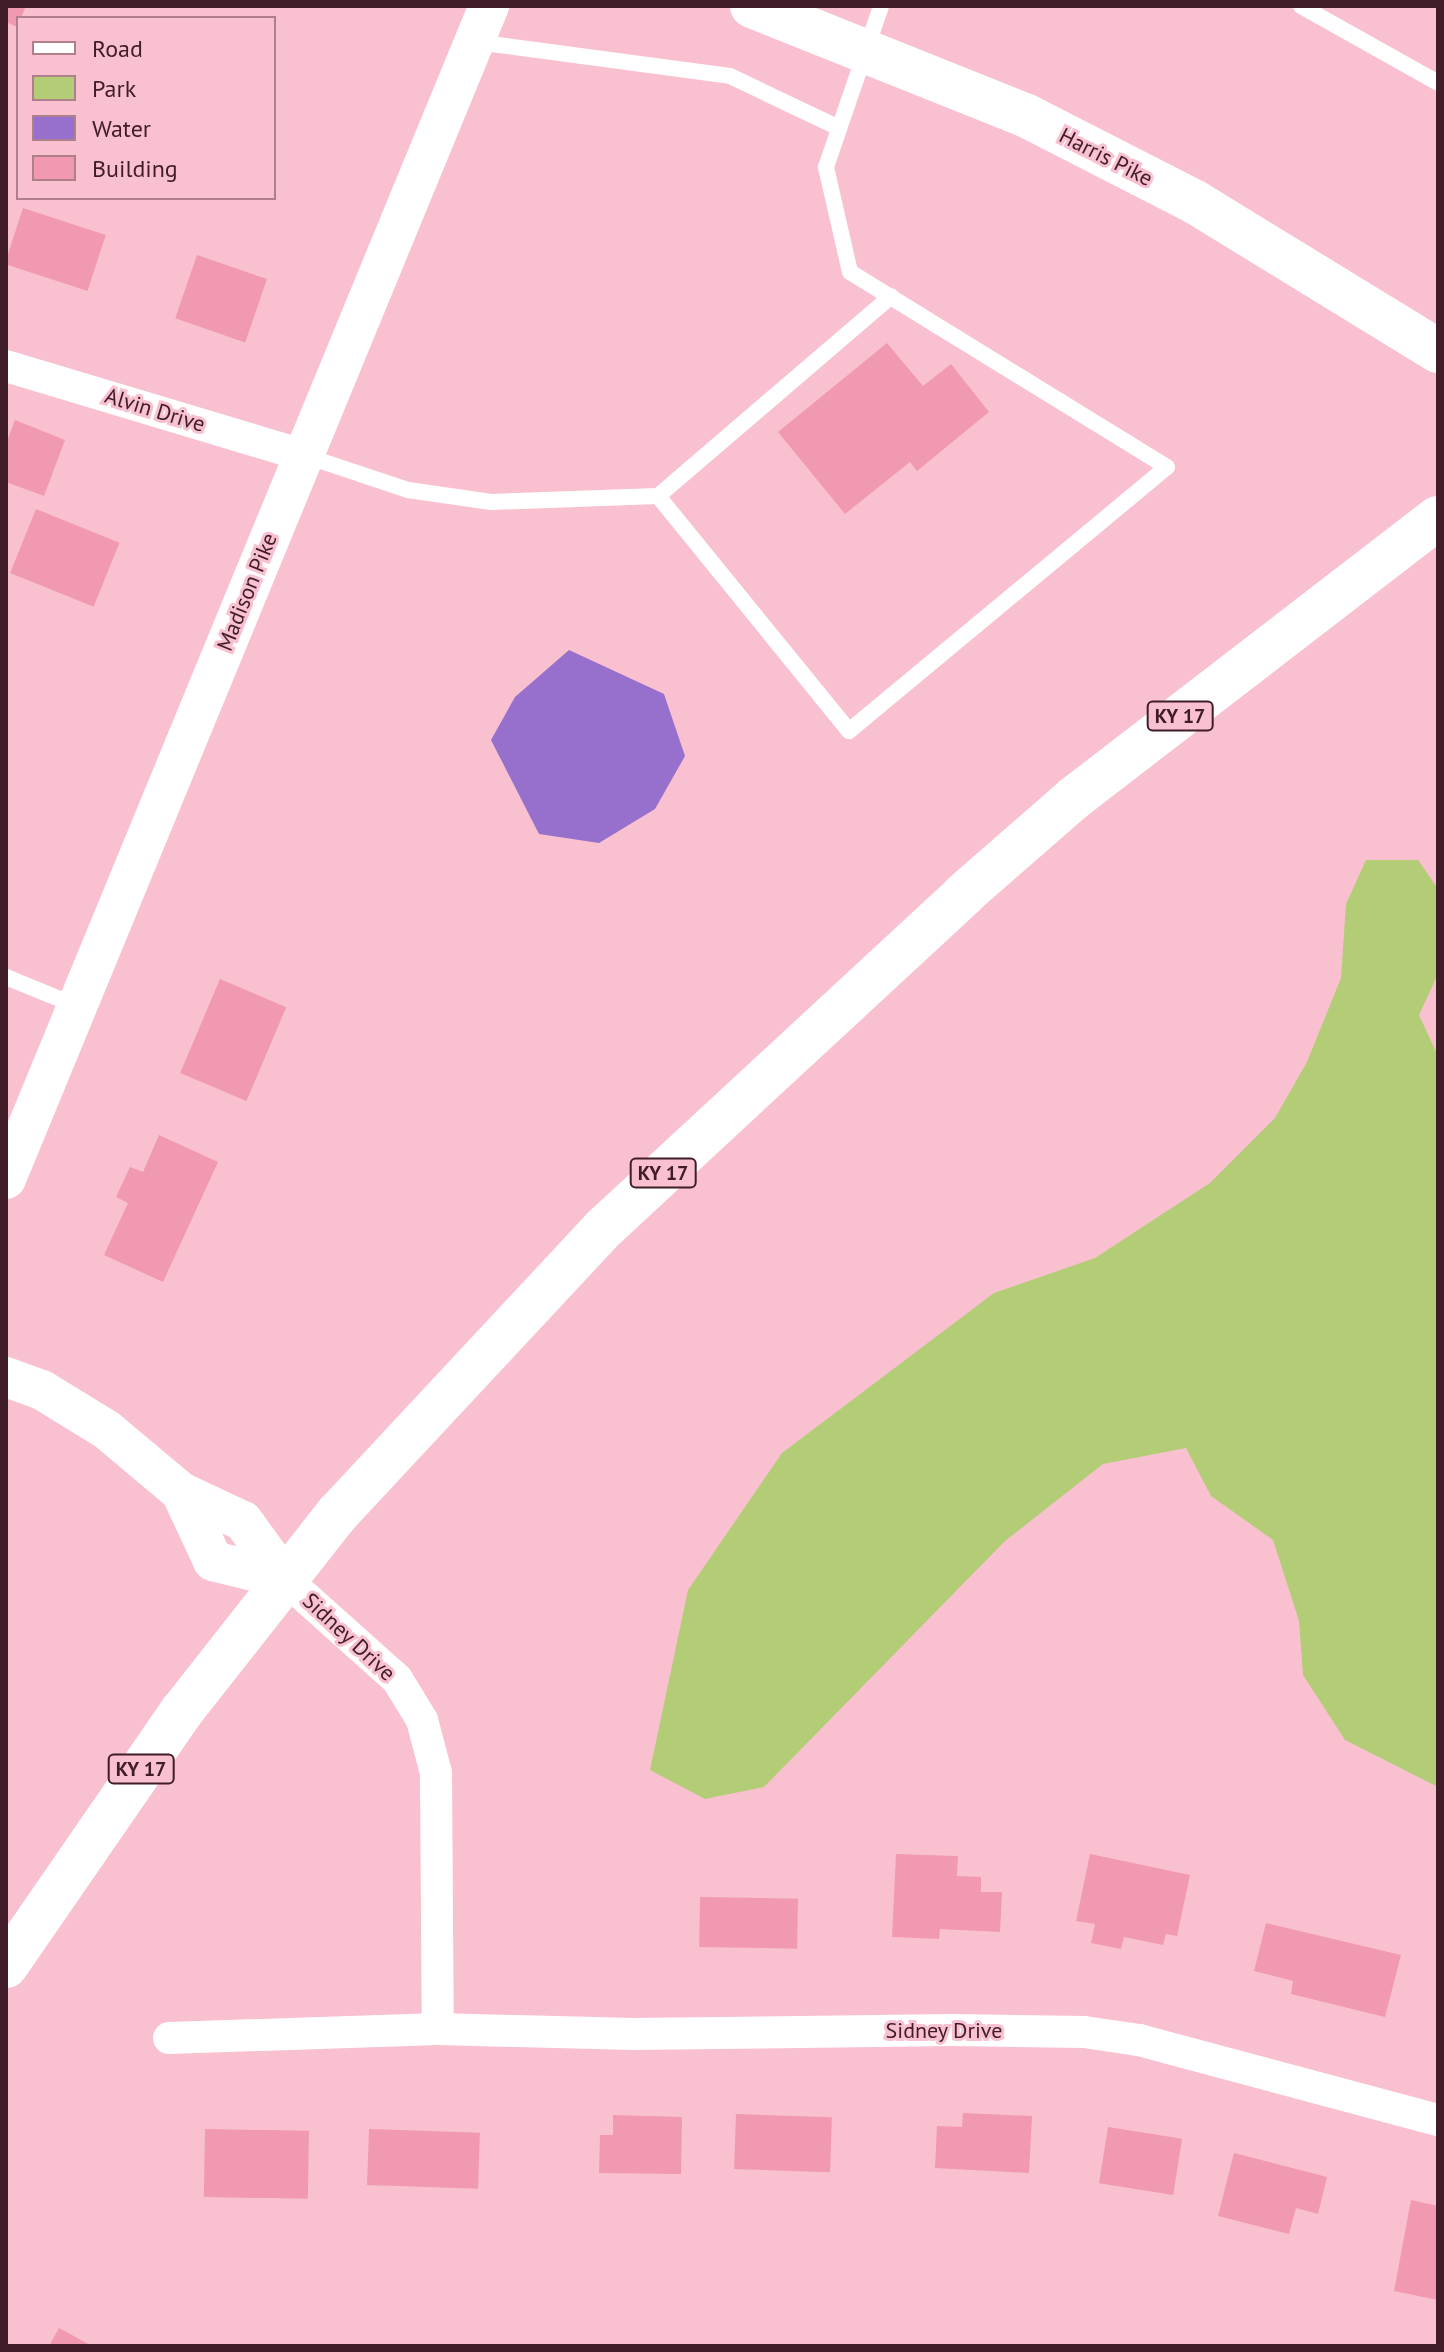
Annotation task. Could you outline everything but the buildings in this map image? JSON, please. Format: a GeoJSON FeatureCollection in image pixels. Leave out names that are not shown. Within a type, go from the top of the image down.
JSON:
{"type":"FeatureCollection","features":[{"type":"Feature","properties":{"kind":"main road","name":"Harris Pike"},"geometry":{"type":"LineString","coordinates":[[752,6],[1027,116],[1195,202],[1438,351]]}},
{"type":"Feature","properties":{"kind":"main road","name":"KY 17"},"geometry":{"type":"LineString","coordinates":[[6,1966],[182,1711],[338,1513],[605,1227],[964,894],[1074,798],[1438,518]]}},
{"type":"Feature","properties":{"kind":"street","name":"Madison Pike"},"geometry":{"type":"LineString","coordinates":[[6,1179],[482,24]]}},
{"type":"Feature","properties":{"kind":"street","name":"Alvin Drive"},"geometry":{"type":"LineString","coordinates":[[6,366],[303,455]]}},
{"type":"Feature","properties":{"kind":"street","name":"Sidney Drive"},"geometry":{"type":"LineString","coordinates":[[6,1377],[42,1390],[107,1430],[181,1492],[243,1521],[285,1579],[397,1679],[422,1720],[436,1773],[438,2029]]}},
{"type":"Feature","properties":{"kind":"street","name":"Sidney Drive"},"geometry":{"type":"LineString","coordinates":[[169,2038],[438,2029],[633,2034],[951,2030],[1084,2032],[1139,2040],[1438,2120]]}},
{"type":"Feature","properties":{"kind":"lane"},"geometry":{"type":"LineString","coordinates":[[658,496],[849,731],[1167,467],[850,272],[826,167],[881,6]]}},
{"type":"Feature","properties":{"kind":"lane"},"geometry":{"type":"LineString","coordinates":[[1301,6],[1438,83]]}},
{"type":"Feature","properties":{"kind":"lane"},"geometry":{"type":"LineString","coordinates":[[482,24],[730,76],[839,128]]}},
{"type":"Feature","properties":{"kind":"lane"},"geometry":{"type":"LineString","coordinates":[[303,455],[408,490],[491,502],[658,496],[891,296]]}},
{"type":"Feature","properties":{"kind":"lane"},"geometry":{"type":"LineString","coordinates":[[6,977],[77,1006]]}},
{"type":"Feature","properties":{"kind":"green space"},"geometry":{"type":"Polygon","coordinates":[[[1366,860],[1418,860],[1438,889],[1438,974],[1419,1015],[1438,1056],[1438,1787],[1345,1740],[1303,1675],[1299,1621],[1273,1540],[1211,1496],[1186,1448],[1103,1464],[1005,1541],[764,1787],[705,1799],[650,1770],[688,1590],[782,1453],[994,1293],[1095,1258],[1210,1183],[1275,1118],[1307,1062],[1341,978],[1346,904],[1366,860]]]}},
{"type":"Feature","properties":{"kind":"water"},"geometry":{"type":"Polygon","coordinates":[[[569,650],[664,694],[685,756],[655,809],[599,843],[539,834],[491,740],[515,697],[569,650]]]}}]}
